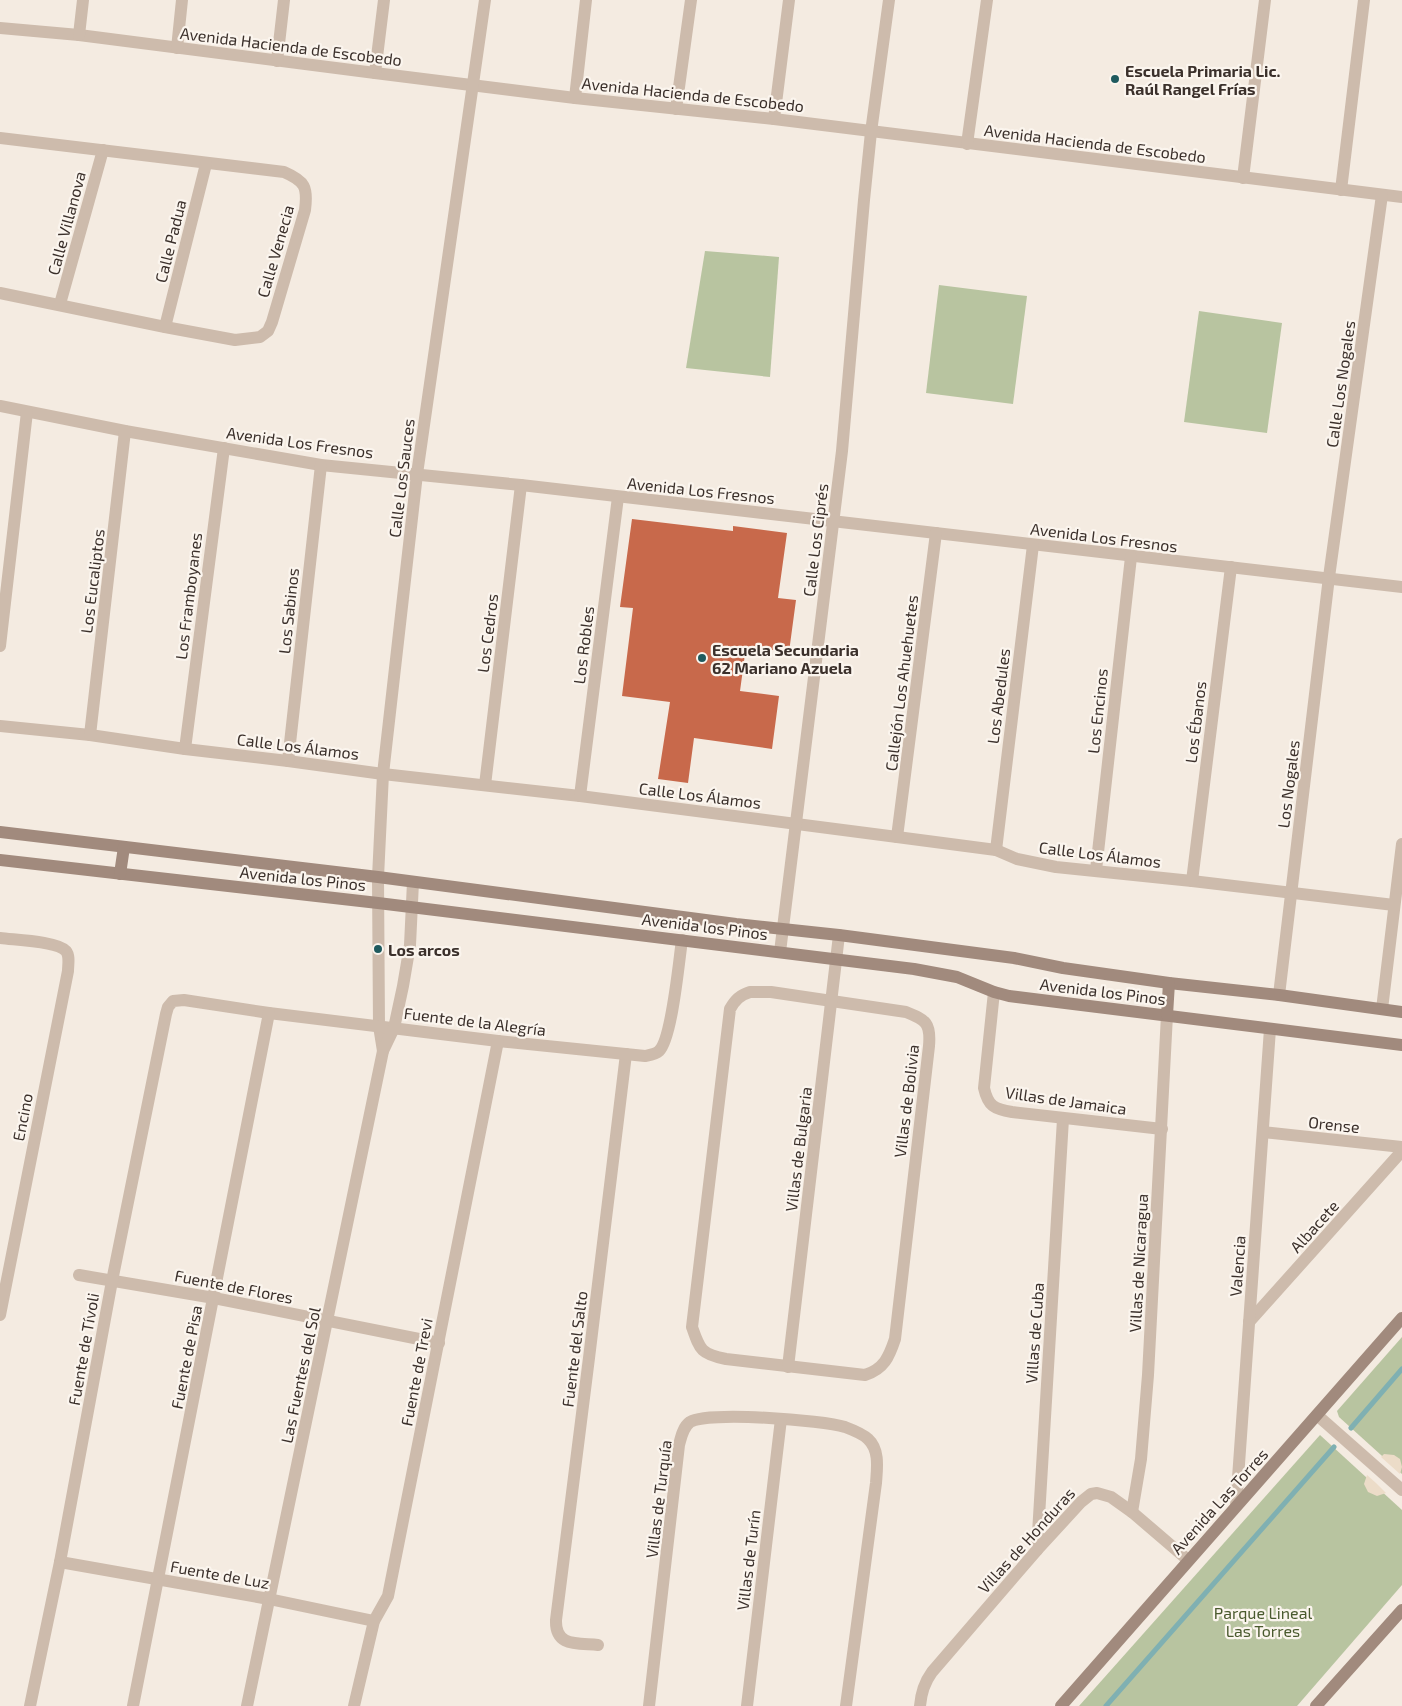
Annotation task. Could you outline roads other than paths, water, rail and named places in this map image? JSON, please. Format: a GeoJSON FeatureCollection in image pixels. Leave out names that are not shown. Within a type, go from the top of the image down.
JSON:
{"type":"FeatureCollection","features":[{"type":"Feature","properties":{"kind":"street"},"geometry":{"type":"LineString","coordinates":[[79,35],[83,0]]}},
{"type":"Feature","properties":{"kind":"street"},"geometry":{"type":"LineString","coordinates":[[176,48],[182,0]]}},
{"type":"Feature","properties":{"kind":"street"},"geometry":{"type":"LineString","coordinates":[[277,61],[284,0]]}},
{"type":"Feature","properties":{"kind":"street"},"geometry":{"type":"LineString","coordinates":[[375,73],[384,0]]}},
{"type":"Feature","properties":{"kind":"street","name":"Calle Los Sauces"},"geometry":{"type":"LineString","coordinates":[[378,903],[383,774],[417,474],[485,0]]}},
{"type":"Feature","properties":{"kind":"street"},"geometry":{"type":"LineString","coordinates":[[576,98],[586,0]]}},
{"type":"Feature","properties":{"kind":"street"},"geometry":{"type":"LineString","coordinates":[[676,109],[691,0]]}},
{"type":"Feature","properties":{"kind":"street"},"geometry":{"type":"LineString","coordinates":[[774,119],[789,0]]}},
{"type":"Feature","properties":{"kind":"street","name":"Calle Los Ciprés"},"geometry":{"type":"LineString","coordinates":[[780,952],[834,521],[871,132],[889,0]]}},
{"type":"Feature","properties":{"kind":"street"},"geometry":{"type":"LineString","coordinates":[[968,144],[986,0]]}},
{"type":"Feature","properties":{"kind":"street"},"geometry":{"type":"LineString","coordinates":[[1242,178],[1265,0]]}},
{"type":"Feature","properties":{"kind":"street"},"geometry":{"type":"LineString","coordinates":[[1340,190],[1364,0]]}},
{"type":"Feature","properties":{"kind":"street","name":"Avenida Hacienda de Escobedo"},"geometry":{"type":"LineString","coordinates":[[0,28],[79,35],[576,98],[774,119],[1402,197]]}},
{"type":"Feature","properties":{"kind":"street","name":"Calle Venecia"},"geometry":{"type":"LineString","coordinates":[[0,138],[284,172],[297,178],[304,186],[307,195],[305,210],[274,315],[268,331],[260,337],[235,340],[0,293]]}},
{"type":"Feature","properties":{"kind":"street","name":"Calle Villanova"},"geometry":{"type":"LineString","coordinates":[[60,304],[103,150]]}},
{"type":"Feature","properties":{"kind":"street","name":"Calle Padua"},"geometry":{"type":"LineString","coordinates":[[165,327],[206,164]]}},
{"type":"Feature","properties":{"kind":"street","name":"Calle Los Nogales"},"geometry":{"type":"LineString","coordinates":[[1329,577],[1382,195]]}},
{"type":"Feature","properties":{"kind":"street","name":"Avenida Los Fresnos"},"geometry":{"type":"LineString","coordinates":[[0,406],[125,431],[321,465],[521,485],[1402,586]]}},
{"type":"Feature","properties":{"kind":"street"},"geometry":{"type":"LineString","coordinates":[[0,646],[27,412]]}},
{"type":"Feature","properties":{"kind":"street","name":"Los Eucaliptos"},"geometry":{"type":"LineString","coordinates":[[90,735],[125,431]]}},
{"type":"Feature","properties":{"kind":"street","name":"Los Framboyanes"},"geometry":{"type":"LineString","coordinates":[[185,749],[224,448]]}},
{"type":"Feature","properties":{"kind":"street","name":"Los Sabinos"},"geometry":{"type":"LineString","coordinates":[[288,760],[321,465]]}},
{"type":"Feature","properties":{"kind":"street","name":"Los Cedros"},"geometry":{"type":"LineString","coordinates":[[485,785],[521,485]]}},
{"type":"Feature","properties":{"kind":"street","name":"Los Robles"},"geometry":{"type":"LineString","coordinates":[[580,796],[618,497]]}},
{"type":"Feature","properties":{"kind":"street","name":"Callejón Los Ahuehuetes"},"geometry":{"type":"LineString","coordinates":[[897,837],[936,533]]}},
{"type":"Feature","properties":{"kind":"street","name":"Los Abedules"},"geometry":{"type":"LineString","coordinates":[[996,850],[1033,545]]}},
{"type":"Feature","properties":{"kind":"street","name":"Los Encinos"},"geometry":{"type":"LineString","coordinates":[[1096,870],[1131,556]]}},
{"type":"Feature","properties":{"kind":"street","name":"Los Ébanos"},"geometry":{"type":"LineString","coordinates":[[1192,881],[1231,567]]}},
{"type":"Feature","properties":{"kind":"street","name":"Los Nogales"},"geometry":{"type":"LineString","coordinates":[[1279,995],[1329,577]]}},
{"type":"Feature","properties":{"kind":"street","name":"Calle Los Álamos"},"geometry":{"type":"LineString","coordinates":[[0,726],[90,735],[383,774],[580,796],[996,850],[1029,862],[1056,867],[1394,905]]}},
{"type":"Feature","properties":{"kind":"street","name":"Avenida los Pinos"},"geometry":{"type":"LineString","coordinates":[[0,832],[839,935],[1014,958],[1063,968],[1169,983],[1279,995],[1402,1012]]}},
{"type":"Feature","properties":{"kind":"street"},"geometry":{"type":"LineString","coordinates":[[1382,1009],[1402,844]]}},
{"type":"Feature","properties":{"kind":"street"},"geometry":{"type":"LineString","coordinates":[[120,874],[124,847]]}},
{"type":"Feature","properties":{"kind":"street","name":"Avenida los Pinos"},"geometry":{"type":"LineString","coordinates":[[0,860],[412,907],[914,969],[956,977],[1009,996],[1402,1045]]}},
{"type":"Feature","properties":{"kind":"street","name":"Las Fuentes del Sol"},"geometry":{"type":"LineString","coordinates":[[246,1706],[383,1051],[394,1028],[410,945],[413,882]]}},
{"type":"Feature","properties":{"kind":"street","name":"Las Fuentes del Sol"},"geometry":{"type":"LineString","coordinates":[[378,903],[379,1026],[383,1051]]}},
{"type":"Feature","properties":{"kind":"street","name":"Villas de Bulgaria"},"geometry":{"type":"LineString","coordinates":[[788,1367],[839,935]]}},
{"type":"Feature","properties":{"kind":"street","name":"Encino"},"geometry":{"type":"LineString","coordinates":[[0,938],[55,945],[66,951],[68,956],[68,971],[1,1300],[0,1315]]}},
{"type":"Feature","properties":{"kind":"street","name":"Fuente de la Alegría"},"geometry":{"type":"LineString","coordinates":[[173,1001],[192,1001],[269,1013],[498,1041],[626,1054],[652,1054],[659,1051],[664,1045],[669,1026],[682,940]]}},
{"type":"Feature","properties":{"kind":"street"},"geometry":{"type":"LineString","coordinates":[[1167,1015],[1169,983]]}},
{"type":"Feature","properties":{"kind":"street","name":"Villas de Bolivia"},"geometry":{"type":"LineString","coordinates":[[750,992],[771,992],[832,1001],[906,1012],[922,1018],[927,1024],[930,1033],[895,1339],[884,1365],[875,1372],[865,1376],[709,1356],[698,1345],[692,1327],[730,1009],[735,1000],[742,994],[750,992]]}},
{"type":"Feature","properties":{"kind":"street","name":"Villas de Jamaica"},"geometry":{"type":"LineString","coordinates":[[994,992],[984,1088],[987,1100],[992,1106],[1001,1110],[1063,1119],[1162,1129]]}},
{"type":"Feature","properties":{"kind":"street","name":"Fuente de Tívoli"},"geometry":{"type":"LineString","coordinates":[[30,1706],[60,1562],[112,1280],[166,1014],[168,1007],[173,1001]]}},
{"type":"Feature","properties":{"kind":"street","name":"Fuente de Pisa"},"geometry":{"type":"LineString","coordinates":[[133,1706],[269,1013]]}},
{"type":"Feature","properties":{"kind":"street","name":"Villas de Nicaragua"},"geometry":{"type":"LineString","coordinates":[[1132,1512],[1140,1459],[1148,1375],[1167,1015]]}},
{"type":"Feature","properties":{"kind":"street","name":"Valencia"},"geometry":{"type":"LineString","coordinates":[[1236,1506],[1270,1029]]}},
{"type":"Feature","properties":{"kind":"street","name":"Fuente de Trevi"},"geometry":{"type":"LineString","coordinates":[[354,1706],[374,1621],[388,1596],[498,1041]]}},
{"type":"Feature","properties":{"kind":"street","name":"Fuente del Salto"},"geometry":{"type":"LineString","coordinates":[[598,1645],[567,1641],[560,1638],[557,1633],[556,1620],[626,1054]]}},
{"type":"Feature","properties":{"kind":"street","name":"Villas de Cuba"},"geometry":{"type":"LineString","coordinates":[[1037,1550],[1063,1119]]}},
{"type":"Feature","properties":{"kind":"street","name":"Orense"},"geometry":{"type":"LineString","coordinates":[[1263,1132],[1402,1147]]}},
{"type":"Feature","properties":{"kind":"street","name":"Albacete"},"geometry":{"type":"LineString","coordinates":[[1249,1322],[1402,1151]]}},
{"type":"Feature","properties":{"kind":"street","name":"Fuente de Flores"},"geometry":{"type":"LineString","coordinates":[[79,1275],[214,1298],[439,1343]]}},
{"type":"Feature","properties":{"kind":"street","name":"Avenida Las Torres"},"geometry":{"type":"LineString","coordinates":[[1061,1706],[1402,1318]]}},
{"type":"Feature","properties":{"kind":"street"},"geometry":{"type":"LineString","coordinates":[[1317,1415],[1402,1490]]}},
{"type":"Feature","properties":{"kind":"street","name":"Villas de Turquía"},"geometry":{"type":"LineString","coordinates":[[649,1706],[679,1445],[683,1431],[689,1423],[699,1418],[781,1419],[844,1427],[869,1440],[876,1451],[876,1483],[846,1706]]}},
{"type":"Feature","properties":{"kind":"street","name":"Villas de Turín"},"geometry":{"type":"LineString","coordinates":[[747,1706],[781,1419]]}},
{"type":"Feature","properties":{"kind":"street","name":"Villas de Honduras"},"geometry":{"type":"LineString","coordinates":[[920,1706],[925,1680],[1037,1550],[1081,1502],[1091,1494],[1097,1493],[1111,1497],[1132,1512],[1188,1560]]}},
{"type":"Feature","properties":{"kind":"street","name":"Fuente de Luz"},"geometry":{"type":"LineString","coordinates":[[60,1562],[269,1599],[374,1621]]}},
{"type":"Feature","properties":{"kind":"street"},"geometry":{"type":"LineString","coordinates":[[1316,1706],[1402,1610]]}},
{"type":"Feature","properties":{"kind":"waterway"},"geometry":{"type":"LineString","coordinates":[[1351,1428],[1402,1369]]}},
{"type":"Feature","properties":{"kind":"waterway"},"geometry":{"type":"LineString","coordinates":[[1106,1706],[1334,1447]]}},
{"type":"Feature","properties":{"kind":"place","name":"Escuela Primaria Lic. Raúl Rangel Frías"},"geometry":{"type":"Point","coordinates":[1115,79]}},
{"type":"Feature","properties":{"kind":"place","name":"Escuela Secundaria 62 Mariano Azuela"},"geometry":{"type":"Point","coordinates":[702,658]}},
{"type":"Feature","properties":{"kind":"place","name":"Los arcos"},"geometry":{"type":"Point","coordinates":[378,949]}},
{"type":"Feature","properties":{"kind":"park label","name":"Parque Lineal Las Torres"},"geometry":{"type":"Point","coordinates":[1263,1621]}}]}
